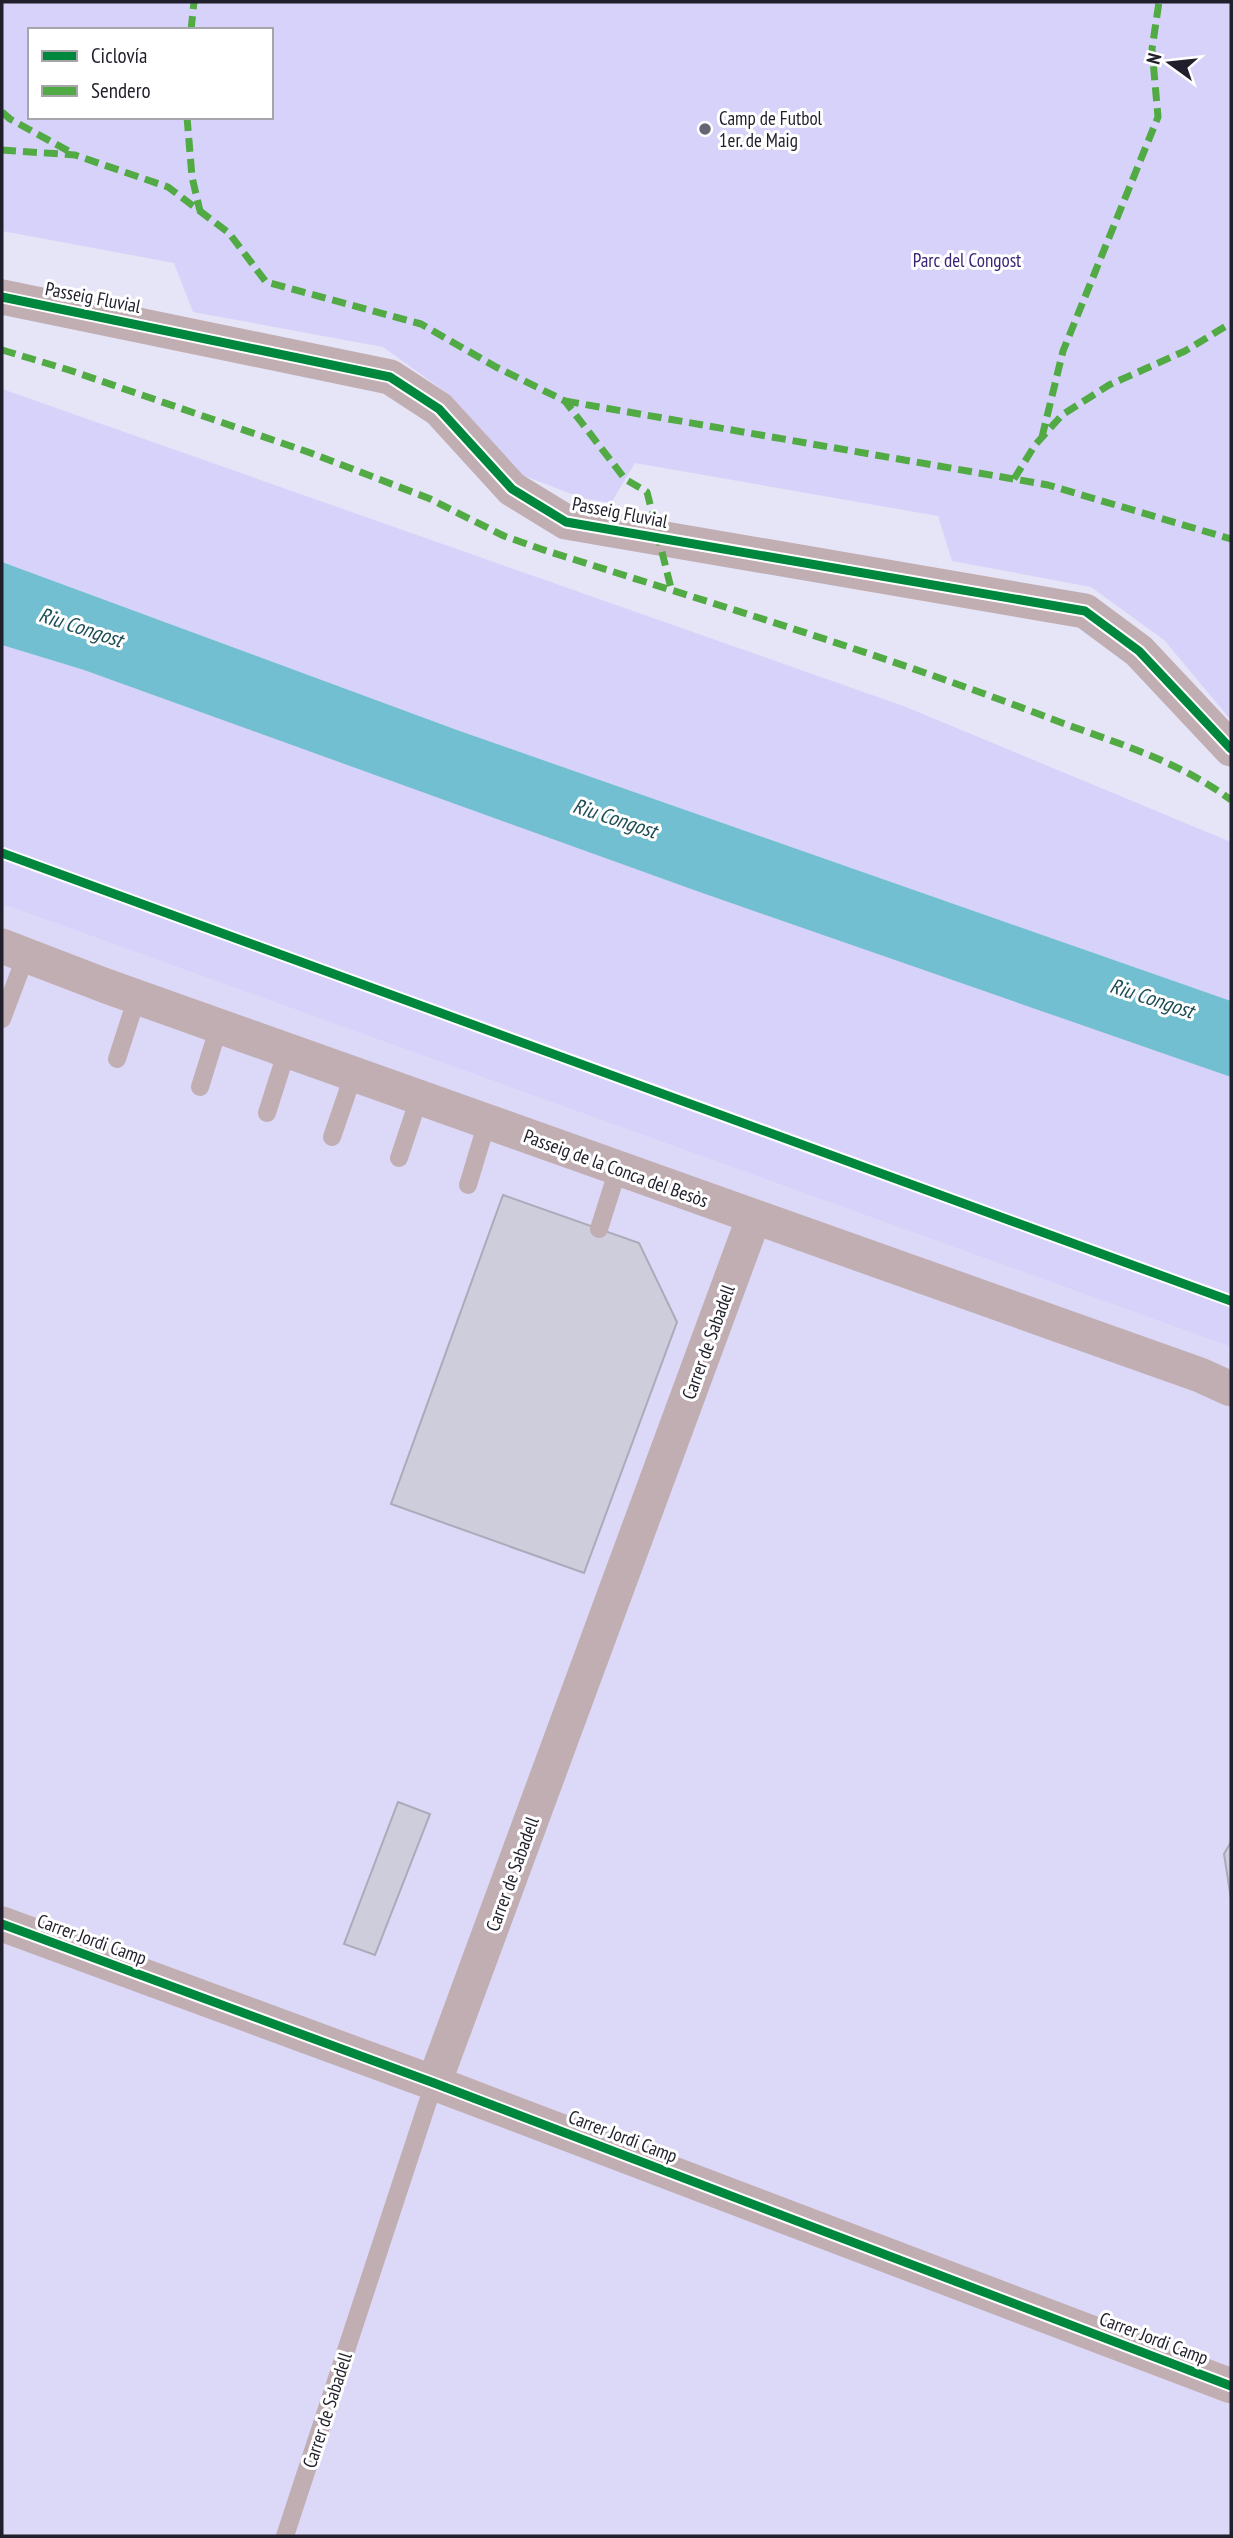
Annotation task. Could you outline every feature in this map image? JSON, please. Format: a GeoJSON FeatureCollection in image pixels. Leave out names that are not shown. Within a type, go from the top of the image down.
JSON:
{"type":"FeatureCollection","features":[{"type":"Feature","properties":{"kind":"street","name":"Passeig Fluvial"},"geometry":{"type":"LineString","coordinates":[[2,297],[390,376],[439,409],[512,489],[566,522],[1086,611],[1139,651],[1231,749]]}},
{"type":"Feature","properties":{"kind":"street","name":"Passeig de la Conca del Besòs"},"geometry":{"type":"LineString","coordinates":[[14,950],[137,997],[1231,1388]]}},
{"type":"Feature","properties":{"kind":"street","name":"Carrer de Sabadell"},"geometry":{"type":"LineString","coordinates":[[434,2083],[754,1217]]}},
{"type":"Feature","properties":{"kind":"street","name":"Carrer Jordi Camp"},"geometry":{"type":"LineString","coordinates":[[2,1924],[434,2083],[1231,2386]]}},
{"type":"Feature","properties":{"kind":"lane"},"geometry":{"type":"LineString","coordinates":[[2,1019],[14,950]]}},
{"type":"Feature","properties":{"kind":"lane"},"geometry":{"type":"LineString","coordinates":[[117,1059],[137,997]]}},
{"type":"Feature","properties":{"kind":"lane"},"geometry":{"type":"LineString","coordinates":[[200,1087],[219,1026]]}},
{"type":"Feature","properties":{"kind":"lane"},"geometry":{"type":"LineString","coordinates":[[267,1112],[287,1050]]}},
{"type":"Feature","properties":{"kind":"lane"},"geometry":{"type":"LineString","coordinates":[[332,1137],[354,1073]]}},
{"type":"Feature","properties":{"kind":"lane"},"geometry":{"type":"LineString","coordinates":[[399,1158],[419,1098]]}},
{"type":"Feature","properties":{"kind":"lane"},"geometry":{"type":"LineString","coordinates":[[468,1185],[487,1122]]}},
{"type":"Feature","properties":{"kind":"lane"},"geometry":{"type":"LineString","coordinates":[[599,1229],[618,1168]]}},
{"type":"Feature","properties":{"kind":"lane","name":"Carrer de Sabadell"},"geometry":{"type":"LineString","coordinates":[[285,2536],[434,2083]]}},
{"type":"Feature","properties":{"kind":"shaded area"},"geometry":{"type":"Polygon","coordinates":[[[2,904],[1231,1347],[1231,2536],[2,2536],[2,904]]]}},
{"type":"Feature","properties":{"kind":"green space","name":"Parc del Congost"},"geometry":{"type":"Polygon","coordinates":[[[2,2],[1231,2],[1231,720],[1164,640],[1091,587],[952,561],[938,516],[635,463],[611,503],[582,498],[522,475],[447,393],[383,347],[193,312],[174,263],[2,231],[2,2]]]}},
{"type":"Feature","properties":{"kind":"green space"},"geometry":{"type":"Polygon","coordinates":[[[2,389],[906,707],[1231,842],[1231,1001],[457,730],[2,562],[2,389]]]}},
{"type":"Feature","properties":{"kind":"green space"},"geometry":{"type":"Polygon","coordinates":[[[2,645],[84,670],[1231,1077],[1231,1347],[2,904],[2,645]]]}},
{"type":"Feature","properties":{"kind":"water","name":"Riu Congost"},"geometry":{"type":"Polygon","coordinates":[[[2,562],[457,730],[1231,1001],[1231,1077],[694,890],[84,670],[2,645],[2,562]]]}},
{"type":"Feature","properties":{"kind":"building"},"geometry":{"type":"Polygon","coordinates":[[[503,1195],[639,1243],[677,1322],[584,1573],[391,1504],[503,1195]]]}},
{"type":"Feature","properties":{"kind":"building"},"geometry":{"type":"Polygon","coordinates":[[[398,1802],[430,1814],[375,1955],[344,1944],[398,1802]]]}},
{"type":"Feature","properties":{"kind":"building"},"geometry":{"type":"Polygon","coordinates":[[[1231,1842],[1231,1899],[1224,1854],[1231,1842]]]}},
{"type":"Feature","properties":{"kind":"marked path"},"geometry":{"type":"LineString","coordinates":[[191,28],[194,2]]}},
{"type":"Feature","properties":{"kind":"marked path"},"geometry":{"type":"LineString","coordinates":[[1042,437],[1063,351],[1158,117],[1152,49],[1159,2]]}},
{"type":"Feature","properties":{"kind":"marked path"},"geometry":{"type":"LineString","coordinates":[[2,112],[72,153]]}},
{"type":"Feature","properties":{"kind":"marked path"},"geometry":{"type":"LineString","coordinates":[[187,119],[192,177],[200,211]]}},
{"type":"Feature","properties":{"kind":"marked path"},"geometry":{"type":"LineString","coordinates":[[2,150],[75,155],[168,187],[229,233],[266,282],[421,324],[496,367],[565,401],[625,479],[647,492],[671,588]]}},
{"type":"Feature","properties":{"kind":"marked path"},"geometry":{"type":"LineString","coordinates":[[1014,479],[1035,445],[1062,415],[1109,385],[1185,351],[1231,323]]}},
{"type":"Feature","properties":{"kind":"marked path"},"geometry":{"type":"LineString","coordinates":[[2,350],[69,370],[308,452],[428,498],[504,536],[923,672],[1120,744],[1188,773],[1231,800]]}},
{"type":"Feature","properties":{"kind":"marked path"},"geometry":{"type":"LineString","coordinates":[[565,401],[1048,485],[1231,539]]}},
{"type":"Feature","properties":{"kind":"cycle path"},"geometry":{"type":"LineString","coordinates":[[2,297],[390,377],[439,409],[512,489],[566,522],[1085,611],[1139,651],[1231,749]]}},
{"type":"Feature","properties":{"kind":"cycle path"},"geometry":{"type":"LineString","coordinates":[[2,853],[1231,1301]]}},
{"type":"Feature","properties":{"kind":"cycle path"},"geometry":{"type":"LineString","coordinates":[[2,1924],[434,2083],[1231,2386]]}},
{"type":"Feature","properties":{"kind":"place","name":"Camp de Futbol 1er. de Maig"},"geometry":{"type":"Point","coordinates":[705,129]}}]}
